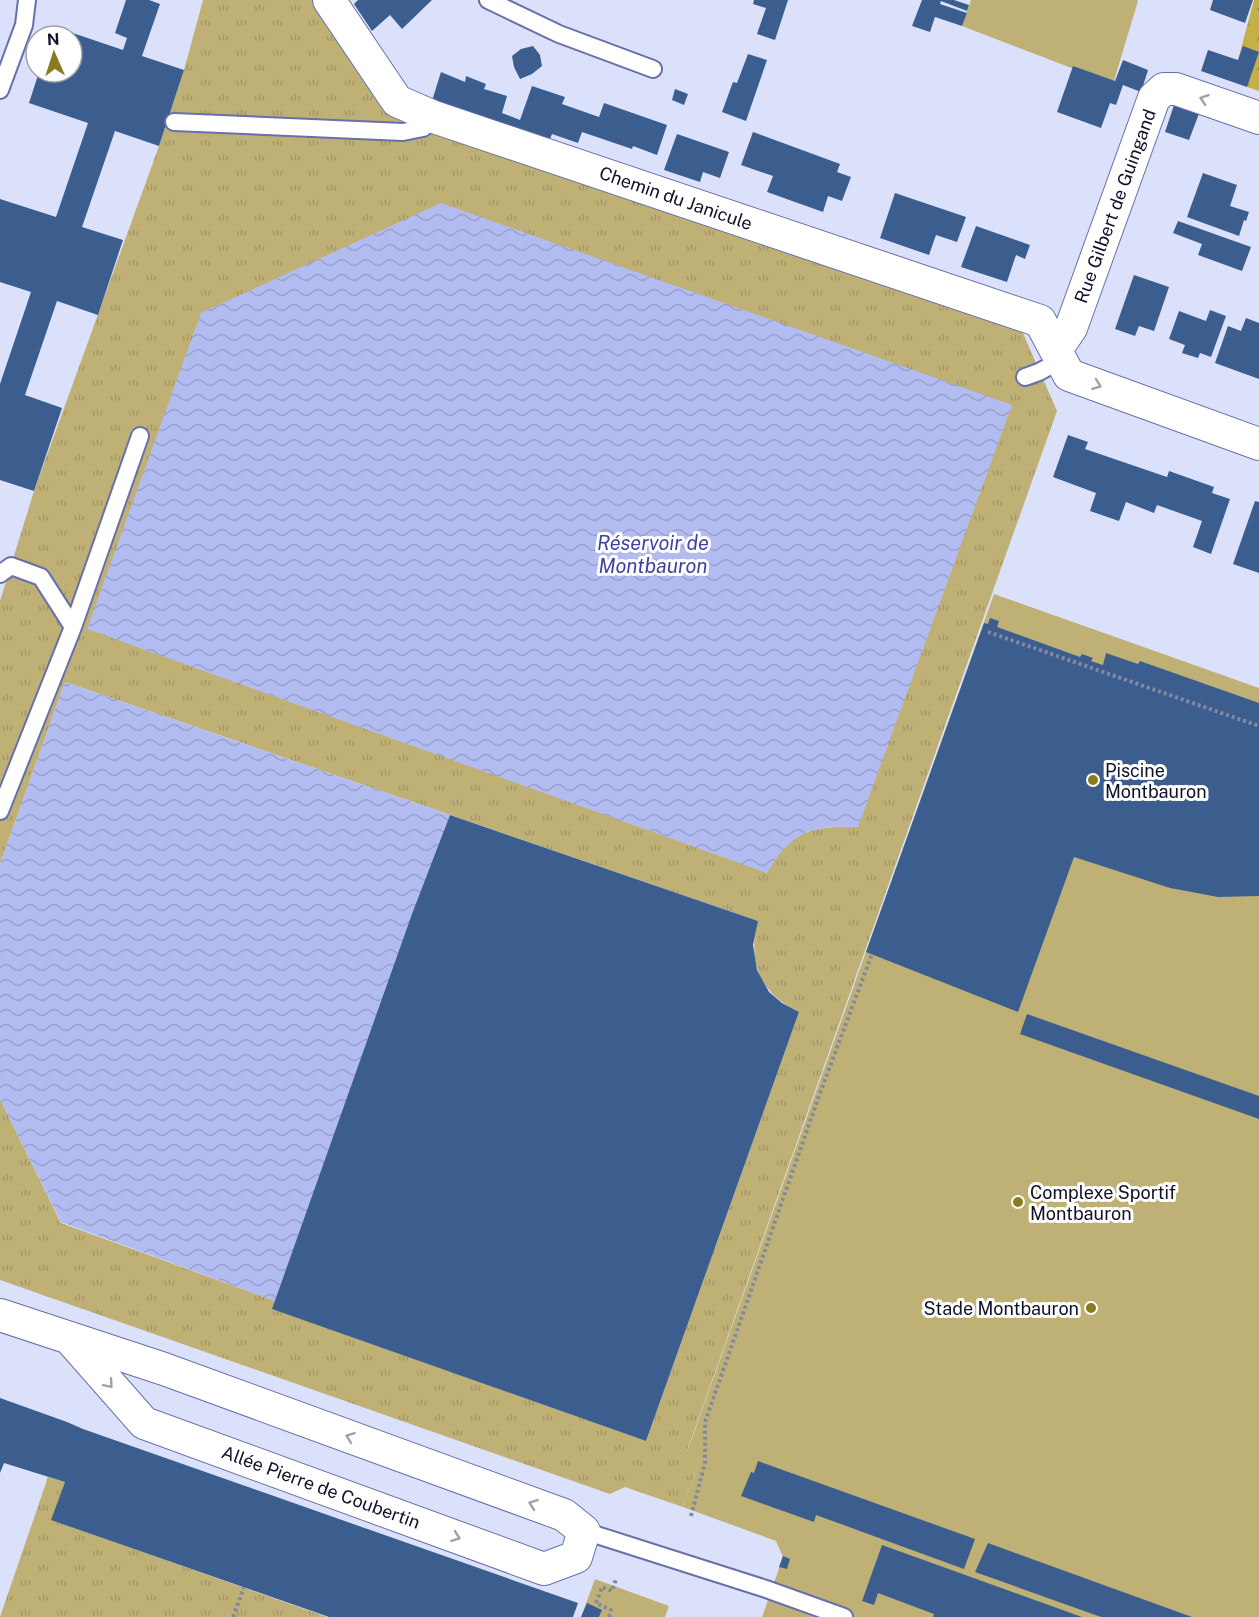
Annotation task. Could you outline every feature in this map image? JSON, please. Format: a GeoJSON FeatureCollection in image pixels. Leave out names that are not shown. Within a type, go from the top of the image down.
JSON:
{"type":"FeatureCollection","features":[{"type":"Feature","properties":{"kind":"street","name":"Chemin du Janicule"},"geometry":{"type":"LineString","coordinates":[[329,0],[397,101],[434,117],[1040,321],[1070,375],[1259,444]]}},
{"type":"Feature","properties":{"kind":"street","name":"Rue Gilbert de Guingand"},"geometry":{"type":"LineString","coordinates":[[1058,355],[1071,327],[1154,98],[1164,89],[1176,89],[1259,117]]}},
{"type":"Feature","properties":{"kind":"street","name":"Allée Pierre de Coubertin"},"geometry":{"type":"LineString","coordinates":[[0,1315],[164,1369],[564,1515],[584,1531],[576,1557],[544,1569],[144,1423],[71,1340]]}},
{"type":"Feature","properties":{"kind":"lane"},"geometry":{"type":"LineString","coordinates":[[0,90],[24,26],[27,0]]}},
{"type":"Feature","properties":{"kind":"lane"},"geometry":{"type":"LineString","coordinates":[[488,0],[559,34],[653,69]]}},
{"type":"Feature","properties":{"kind":"lane"},"geometry":{"type":"LineString","coordinates":[[174,122],[403,132],[423,129],[434,117]]}},
{"type":"Feature","properties":{"kind":"lane"},"geometry":{"type":"LineString","coordinates":[[1025,377],[1039,372],[1058,355]]}},
{"type":"Feature","properties":{"kind":"lane"},"geometry":{"type":"LineString","coordinates":[[0,811],[73,627],[140,436]]}},
{"type":"Feature","properties":{"kind":"lane"},"geometry":{"type":"LineString","coordinates":[[0,574],[11,566],[41,577],[73,627]]}},
{"type":"Feature","properties":{"kind":"lane","name":"Allée Pierre de Coubertin"},"geometry":{"type":"LineString","coordinates":[[584,1531],[766,1589],[844,1617]]}},
{"type":"Feature","properties":{"kind":"path"},"geometry":{"type":"LineString","coordinates":[[988,632],[1259,726]]}},
{"type":"Feature","properties":{"kind":"path"},"geometry":{"type":"LineString","coordinates":[[691,1515],[705,1463],[705,1422],[819,1095],[872,954]]}},
{"type":"Feature","properties":{"kind":"path"},"geometry":{"type":"LineString","coordinates":[[609,1617],[611,1610],[596,1604],[602,1587],[612,1591],[616,1579]]}},
{"type":"Feature","properties":{"kind":"path"},"geometry":{"type":"LineString","coordinates":[[232,1617],[244,1587]]}},
{"type":"Feature","properties":{"kind":"green space"},"geometry":{"type":"Polygon","coordinates":[[[203,0],[330,0],[401,105],[1022,331],[1057,411],[687,1451],[700,1457],[683,1507],[625,1487],[610,1494],[0,1280],[0,1099],[61,1223],[275,1301],[273,1309],[646,1441],[799,1012],[775,996],[760,975],[754,950],[758,921],[65,682],[0,864],[0,601],[34,491],[159,146],[184,70],[203,0]],[[201,313],[766,873],[779,852],[796,837],[826,828],[858,827],[201,313]]]}},
{"type":"Feature","properties":{"kind":"green space"},"geometry":{"type":"Polygon","coordinates":[[[971,0],[1138,1],[1113,84],[962,26],[971,0]]]}},
{"type":"Feature","properties":{"kind":"green space"},"geometry":{"type":"Polygon","coordinates":[[[1254,0],[1259,0],[1259,91],[1247,87],[1238,60],[1254,0]]]}},
{"type":"Feature","properties":{"kind":"green space","name":"Complexe Sportif Montbauron"},"geometry":{"type":"Polygon","coordinates":[[[994,594],[1259,688],[1259,1617],[762,1617],[783,1557],[776,1541],[683,1507],[700,1457],[687,1452],[994,594]]]}},
{"type":"Feature","properties":{"kind":"green space"},"geometry":{"type":"Polygon","coordinates":[[[48,1477],[65,1482],[52,1520],[327,1617],[0,1617],[48,1477]]]}},
{"type":"Feature","properties":{"kind":"green space"},"geometry":{"type":"Polygon","coordinates":[[[595,1579],[669,1606],[665,1617],[581,1617],[595,1579]]]}},
{"type":"Feature","properties":{"kind":"water","name":"Réservoir de Montbauron"},"geometry":{"type":"Polygon","coordinates":[[[441,203],[1012,405],[858,827],[828,827],[794,839],[767,873],[87,629],[201,313],[441,203]]]}},
{"type":"Feature","properties":{"kind":"water"},"geometry":{"type":"Polygon","coordinates":[[[65,682],[450,815],[275,1301],[61,1222],[0,1099],[0,864],[65,682]]]}},
{"type":"Feature","properties":{"kind":"building"},"geometry":{"type":"Polygon","coordinates":[[[126,0],[149,0],[160,4],[142,56],[184,70],[159,146],[115,131],[82,227],[123,240],[98,315],[57,301],[25,395],[62,408],[34,491],[0,480],[0,384],[31,292],[0,282],[0,199],[56,217],[88,123],[29,103],[35,84],[84,84],[84,37],[123,50],[127,38],[115,33],[126,0]]]}},
{"type":"Feature","properties":{"kind":"building"},"geometry":{"type":"Polygon","coordinates":[[[358,0],[432,0],[402,29],[390,15],[372,31],[354,4],[358,0]]]}},
{"type":"Feature","properties":{"kind":"building"},"geometry":{"type":"Polygon","coordinates":[[[754,0],[788,0],[775,40],[757,34],[766,8],[753,4],[754,0]]]}},
{"type":"Feature","properties":{"kind":"building"},"geometry":{"type":"Polygon","coordinates":[[[922,0],[954,0],[969,5],[967,11],[941,1],[940,4],[967,13],[962,26],[935,17],[930,32],[912,26],[922,0]]]}},
{"type":"Feature","properties":{"kind":"building"},"geometry":{"type":"Polygon","coordinates":[[[1213,0],[1253,0],[1245,23],[1210,10],[1213,0]]]}},
{"type":"Feature","properties":{"kind":"building"},"geometry":{"type":"Polygon","coordinates":[[[533,46],[540,55],[542,66],[532,74],[520,79],[512,56],[521,49],[533,46]]]}},
{"type":"Feature","properties":{"kind":"building"},"geometry":{"type":"Polygon","coordinates":[[[1243,46],[1259,52],[1247,87],[1201,71],[1208,50],[1238,60],[1243,46]]]}},
{"type":"Feature","properties":{"kind":"building"},"geometry":{"type":"Polygon","coordinates":[[[748,54],[767,60],[746,121],[722,112],[733,82],[737,83],[748,54]]]}},
{"type":"Feature","properties":{"kind":"building"},"geometry":{"type":"Polygon","coordinates":[[[1123,60],[1148,70],[1141,92],[1123,85],[1116,105],[1110,103],[1101,128],[1057,112],[1073,66],[1115,81],[1123,60]]]}},
{"type":"Feature","properties":{"kind":"building"},"geometry":{"type":"Polygon","coordinates":[[[441,72],[465,82],[466,76],[486,84],[484,89],[507,96],[502,113],[520,120],[532,86],[565,97],[562,104],[599,117],[604,103],[667,125],[657,155],[582,132],[578,143],[552,134],[548,144],[431,104],[441,72]]]}},
{"type":"Feature","properties":{"kind":"building"},"geometry":{"type":"Polygon","coordinates":[[[675,89],[688,94],[684,105],[672,100],[675,89]]]}},
{"type":"Feature","properties":{"kind":"building"},"geometry":{"type":"Polygon","coordinates":[[[1175,102],[1200,111],[1189,140],[1165,132],[1175,102]]]}},
{"type":"Feature","properties":{"kind":"building"},"geometry":{"type":"Polygon","coordinates":[[[753,132],[840,164],[837,172],[851,177],[842,201],[828,196],[823,212],[767,192],[773,176],[741,165],[753,132]]]}},
{"type":"Feature","properties":{"kind":"building"},"geometry":{"type":"Polygon","coordinates":[[[677,134],[729,152],[720,178],[703,172],[700,182],[664,170],[677,134]]]}},
{"type":"Feature","properties":{"kind":"building"},"geometry":{"type":"Polygon","coordinates":[[[1203,173],[1237,185],[1230,206],[1249,212],[1239,236],[1187,217],[1203,173]]]}},
{"type":"Feature","properties":{"kind":"building"},"geometry":{"type":"Polygon","coordinates":[[[895,193],[966,217],[957,242],[936,235],[929,255],[880,238],[895,193]]]}},
{"type":"Feature","properties":{"kind":"building"},"geometry":{"type":"Polygon","coordinates":[[[1178,221],[1251,247],[1242,271],[1198,255],[1202,244],[1173,233],[1178,221]]]}},
{"type":"Feature","properties":{"kind":"building"},"geometry":{"type":"Polygon","coordinates":[[[976,226],[1030,245],[1025,259],[1016,255],[1007,282],[961,267],[976,226]]]}},
{"type":"Feature","properties":{"kind":"building"},"geometry":{"type":"Polygon","coordinates":[[[1134,275],[1169,287],[1154,331],[1139,326],[1135,336],[1115,329],[1134,275]]]}},
{"type":"Feature","properties":{"kind":"building"},"geometry":{"type":"Polygon","coordinates":[[[1210,310],[1226,316],[1211,357],[1200,353],[1198,358],[1182,353],[1185,345],[1169,339],[1179,311],[1206,321],[1210,310]]]}},
{"type":"Feature","properties":{"kind":"building"},"geometry":{"type":"Polygon","coordinates":[[[1246,318],[1259,323],[1259,379],[1215,363],[1228,326],[1241,331],[1246,318]]]}},
{"type":"Feature","properties":{"kind":"building"},"geometry":{"type":"Polygon","coordinates":[[[1068,435],[1088,442],[1085,449],[1167,477],[1169,471],[1214,487],[1212,493],[1230,499],[1211,554],[1193,547],[1202,521],[1157,505],[1154,513],[1126,502],[1119,521],[1090,511],[1096,493],[1053,477],[1068,435]]]}},
{"type":"Feature","properties":{"kind":"building"},"geometry":{"type":"Polygon","coordinates":[[[1255,501],[1259,502],[1259,573],[1233,564],[1255,501]]]}},
{"type":"Feature","properties":{"kind":"building","name":"Piscine Montbauron"},"geometry":{"type":"Polygon","coordinates":[[[990,618],[999,621],[997,627],[1080,657],[1082,654],[1093,658],[1091,661],[1103,665],[1106,653],[1138,664],[1140,661],[1259,703],[1259,896],[1218,897],[1170,888],[1074,857],[1018,1012],[866,952],[984,623],[988,624],[990,618]]]}},
{"type":"Feature","properties":{"kind":"building"},"geometry":{"type":"Polygon","coordinates":[[[450,815],[758,921],[753,945],[757,970],[769,992],[782,1003],[799,1012],[646,1441],[272,1309],[412,914],[450,815]]]}},
{"type":"Feature","properties":{"kind":"building"},"geometry":{"type":"Polygon","coordinates":[[[1027,1014],[1259,1096],[1259,1119],[1020,1034],[1027,1014]]]}},
{"type":"Feature","properties":{"kind":"building"},"geometry":{"type":"Polygon","coordinates":[[[0,1398],[578,1603],[573,1617],[329,1617],[51,1520],[65,1482],[4,1463],[0,1473],[0,1398]]]}},
{"type":"Feature","properties":{"kind":"building"},"geometry":{"type":"Polygon","coordinates":[[[758,1461],[975,1539],[964,1569],[816,1515],[814,1522],[741,1496],[758,1461]]]}},
{"type":"Feature","properties":{"kind":"building"},"geometry":{"type":"Polygon","coordinates":[[[988,1543],[1192,1617],[1101,1617],[975,1572],[988,1543]]]}},
{"type":"Feature","properties":{"kind":"building"},"geometry":{"type":"Polygon","coordinates":[[[882,1545],[1082,1617],[933,1617],[934,1614],[878,1593],[874,1605],[862,1601],[882,1545]]]}},
{"type":"Feature","properties":{"kind":"building"},"geometry":{"type":"Polygon","coordinates":[[[783,1556],[790,1559],[787,1569],[779,1567],[783,1556]]]}},
{"type":"Feature","properties":{"kind":"building"},"geometry":{"type":"Polygon","coordinates":[[[587,1603],[602,1610],[599,1617],[581,1617],[587,1603]]]}},
{"type":"Feature","properties":{"kind":"place","name":"Piscine Montbauron"},"geometry":{"type":"Point","coordinates":[1093,780]}},
{"type":"Feature","properties":{"kind":"place","name":"Complexe Sportif Montbauron"},"geometry":{"type":"Point","coordinates":[1018,1202]}},
{"type":"Feature","properties":{"kind":"place","name":"Stade Montbauron"},"geometry":{"type":"Point","coordinates":[1091,1308]}}]}
